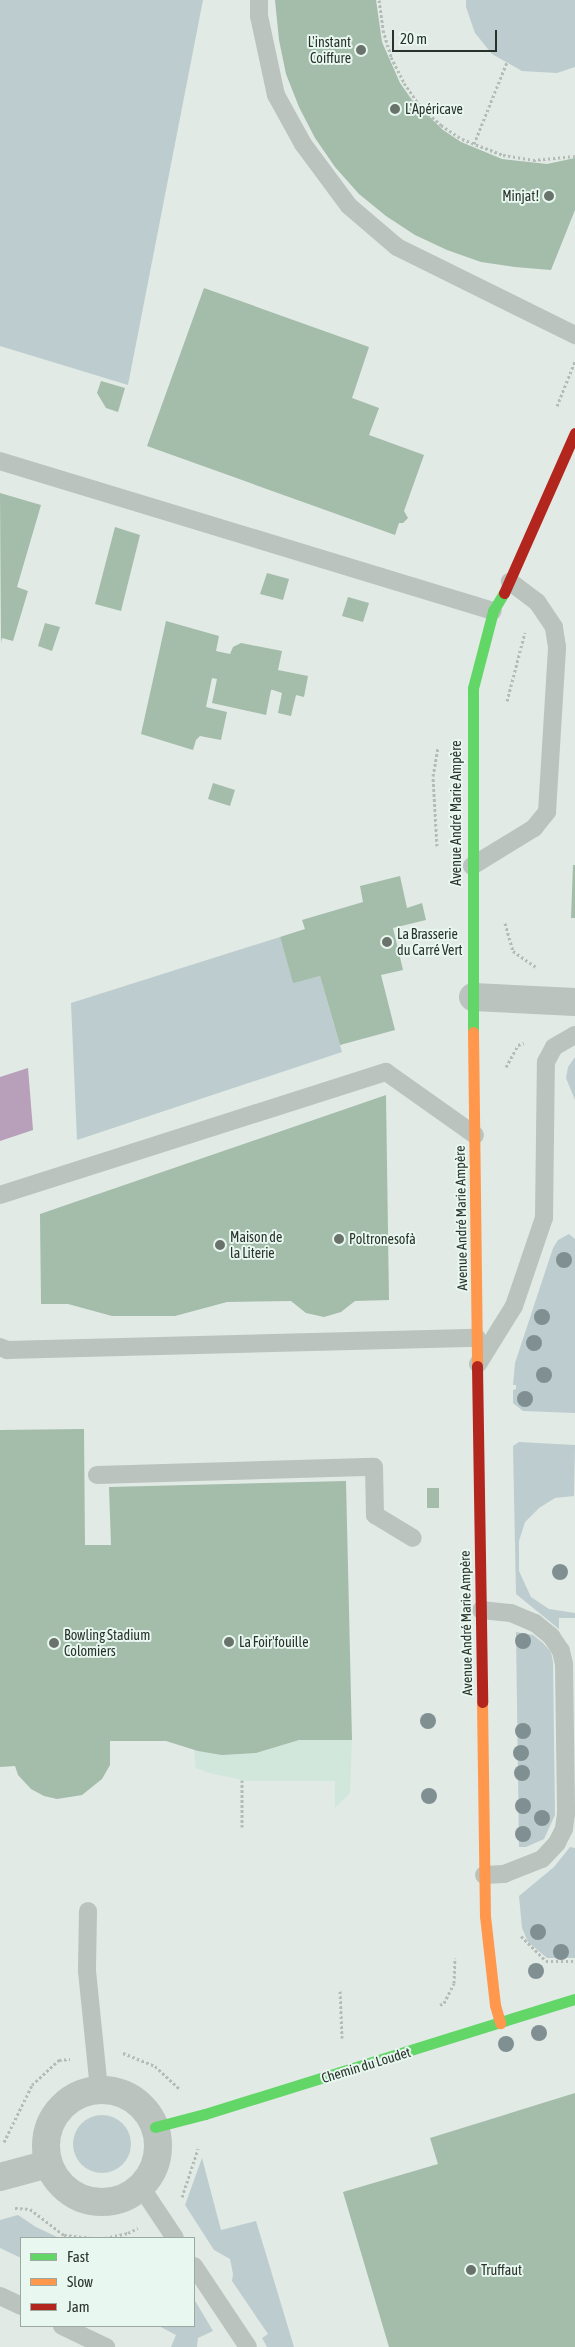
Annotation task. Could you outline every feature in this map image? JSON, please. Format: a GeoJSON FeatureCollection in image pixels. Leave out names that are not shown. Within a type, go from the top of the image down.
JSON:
{"type":"FeatureCollection","features":[{"type":"Feature","properties":{"kind":"street","name":"Avenue André Marie Ampère"},"geometry":{"type":"LineString","coordinates":[[500,2023],[495,2005],[486,1926],[484,1875],[471,922],[473,688],[494,611],[510,582],[571,452],[575,432]]}},
{"type":"Feature","properties":{"kind":"street"},"geometry":{"type":"LineString","coordinates":[[473,997],[575,1002]]}},
{"type":"Feature","properties":{"kind":"street","name":"Chemin du Loudet"},"geometry":{"type":"LineString","coordinates":[[155,2127],[205,2114],[575,1999]]}},
{"type":"Feature","properties":{"kind":"street"},"geometry":{"type":"LineString","coordinates":[[113,2090],[127,2095],[149,2114],[155,2127],[158,2142],[157,2159],[151,2174],[141,2186],[128,2196],[112,2201],[96,2202],[80,2198],[66,2190],[48,2164],[45,2147],[48,2130],[55,2114],[67,2102],[82,2093],[113,2090]]}},
{"type":"Feature","properties":{"kind":"street"},"geometry":{"type":"LineString","coordinates":[[0,2177],[48,2164]]}},
{"type":"Feature","properties":{"kind":"lane"},"geometry":{"type":"LineString","coordinates":[[259,0],[259,16],[276,95],[303,144],[348,206],[397,247],[575,335]]}},
{"type":"Feature","properties":{"kind":"lane"},"geometry":{"type":"LineString","coordinates":[[0,461],[494,611]]}},
{"type":"Feature","properties":{"kind":"lane"},"geometry":{"type":"LineString","coordinates":[[472,866],[534,828],[547,812],[557,647],[554,626],[537,602],[510,582]]}},
{"type":"Feature","properties":{"kind":"lane"},"geometry":{"type":"LineString","coordinates":[[478,1364],[514,1306],[544,1218],[546,1062],[554,1047],[575,1035]]}},
{"type":"Feature","properties":{"kind":"lane"},"geometry":{"type":"LineString","coordinates":[[0,1195],[386,1072],[475,1135]]}},
{"type":"Feature","properties":{"kind":"lane"},"geometry":{"type":"LineString","coordinates":[[0,1346],[7,1350],[477,1338]]}},
{"type":"Feature","properties":{"kind":"lane"},"geometry":{"type":"LineString","coordinates":[[97,1475],[374,1467],[375,1515],[413,1538]]}},
{"type":"Feature","properties":{"kind":"lane"},"geometry":{"type":"LineString","coordinates":[[481,1610],[511,1613],[535,1623],[552,1636],[561,1651],[564,1664],[566,1814],[564,1829],[557,1843],[542,1858],[504,1874],[484,1875]]}},
{"type":"Feature","properties":{"kind":"lane"},"geometry":{"type":"LineString","coordinates":[[88,1911],[87,1971],[99,2090]]}},
{"type":"Feature","properties":{"kind":"lane"},"geometry":{"type":"LineString","coordinates":[[141,2186],[174,2237]]}},
{"type":"Feature","properties":{"kind":"lane"},"geometry":{"type":"LineString","coordinates":[[195,2268],[248,2347]]}},
{"type":"Feature","properties":{"kind":"lane"},"geometry":{"type":"LineString","coordinates":[[0,2296],[20,2306]]}},
{"type":"Feature","properties":{"kind":"lane"},"geometry":{"type":"LineString","coordinates":[[64,2327],[106,2347]]}},
{"type":"Feature","properties":{"kind":"path"},"geometry":{"type":"LineString","coordinates":[[379,0],[383,30],[391,57],[404,83],[421,107],[441,126],[474,144],[503,155],[533,160],[575,156]]}},
{"type":"Feature","properties":{"kind":"path"},"geometry":{"type":"LineString","coordinates":[[474,144],[507,62]]}},
{"type":"Feature","properties":{"kind":"path"},"geometry":{"type":"LineString","coordinates":[[505,709],[522,640],[537,602]]}},
{"type":"Feature","properties":{"kind":"path"},"geometry":{"type":"LineString","coordinates":[[505,913],[505,923],[514,951],[541,970]]}},
{"type":"Feature","properties":{"kind":"path"},"geometry":{"type":"LineString","coordinates":[[471,922],[505,923]]}},
{"type":"Feature","properties":{"kind":"path"},"geometry":{"type":"LineString","coordinates":[[242,1780],[242,1827]]}},
{"type":"Feature","properties":{"kind":"path"},"geometry":{"type":"LineString","coordinates":[[518,1928],[521,1936],[546,1961],[575,1961]]}},
{"type":"Feature","properties":{"kind":"path"},"geometry":{"type":"LineString","coordinates":[[340,1991],[342,2042],[351,2039]]}},
{"type":"Feature","properties":{"kind":"path"},"geometry":{"type":"LineString","coordinates":[[0,2143],[5,2141],[32,2085],[59,2060],[95,2054],[121,2053],[155,2066],[180,2089]]}},
{"type":"Feature","properties":{"kind":"path"},"geometry":{"type":"LineString","coordinates":[[180,2202],[198,2148],[207,2145]]}},
{"type":"Feature","properties":{"kind":"path"},"geometry":{"type":"LineString","coordinates":[[13,2208],[30,2209],[64,2235],[83,2237]]}},
{"type":"Feature","properties":{"kind":"shaded area"},"geometry":{"type":"Polygon","coordinates":[[[0,0],[203,0],[128,385],[0,346],[0,0]]]}},
{"type":"Feature","properties":{"kind":"shaded area"},"geometry":{"type":"Polygon","coordinates":[[[466,0],[575,0],[575,67],[557,73],[522,71],[492,54],[475,33],[466,7],[466,0]]]}},
{"type":"Feature","properties":{"kind":"shaded area"},"geometry":{"type":"Polygon","coordinates":[[[280,937],[293,982],[320,976],[342,1052],[77,1140],[71,1003],[280,937]]]}},
{"type":"Feature","properties":{"kind":"shaded area"},"geometry":{"type":"Polygon","coordinates":[[[575,1057],[575,1100],[566,1078],[568,1067],[575,1057]]]}},
{"type":"Feature","properties":{"kind":"shaded area"},"geometry":{"type":"Polygon","coordinates":[[[28,1068],[33,1130],[0,1141],[0,1077],[28,1068]]]}},
{"type":"Feature","properties":{"kind":"shaded area"},"geometry":{"type":"Polygon","coordinates":[[[569,1234],[575,1239],[575,1413],[523,1411],[513,1403],[513,1390],[516,1389],[516,1385],[513,1385],[515,1363],[553,1248],[558,1240],[569,1234]]]}},
{"type":"Feature","properties":{"kind":"shaded area"},"geometry":{"type":"Polygon","coordinates":[[[519,1442],[575,1445],[574,1496],[555,1498],[539,1508],[525,1522],[519,1541],[519,1571],[531,1597],[549,1609],[575,1613],[575,1618],[559,1618],[559,1629],[516,1594],[513,1446],[519,1442]]]}},
{"type":"Feature","properties":{"kind":"shaded area"},"geometry":{"type":"Polygon","coordinates":[[[516,1632],[533,1635],[543,1643],[551,1652],[553,1662],[555,1815],[544,1839],[526,1847],[519,1847],[516,1632]]]}},
{"type":"Feature","properties":{"kind":"shaded area"},"geometry":{"type":"Polygon","coordinates":[[[193,1740],[352,1740],[350,1793],[335,1808],[335,1781],[248,1781],[209,1773],[196,1768],[193,1740]]]}},
{"type":"Feature","properties":{"kind":"shaded area"},"geometry":{"type":"Polygon","coordinates":[[[570,1847],[575,1848],[575,1958],[547,1958],[528,1942],[522,1928],[519,1896],[554,1867],[570,1847]]]}},
{"type":"Feature","properties":{"kind":"shaded area"},"geometry":{"type":"Polygon","coordinates":[[[102,2115],[113,2117],[126,2128],[131,2144],[129,2155],[118,2168],[102,2173],[91,2171],[78,2160],[73,2144],[75,2133],[86,2120],[102,2115]]]}},
{"type":"Feature","properties":{"kind":"shaded area"},"geometry":{"type":"Polygon","coordinates":[[[202,2158],[221,2230],[256,2221],[294,2347],[267,2347],[262,2338],[268,2334],[232,2281],[233,2274],[230,2259],[214,2250],[185,2205],[202,2158]]]}},
{"type":"Feature","properties":{"kind":"shaded area"},"geometry":{"type":"Polygon","coordinates":[[[18,2215],[36,2227],[57,2237],[20,2237],[20,2258],[0,2248],[0,2220],[18,2215]]]}},
{"type":"Feature","properties":{"kind":"shaded area"},"geometry":{"type":"Polygon","coordinates":[[[195,2301],[213,2331],[198,2338],[197,2347],[171,2347],[176,2335],[161,2327],[195,2327],[195,2301]]]}},
{"type":"Feature","properties":{"kind":"building"},"geometry":{"type":"Polygon","coordinates":[[[275,0],[376,0],[382,42],[400,83],[412,100],[443,130],[461,142],[502,159],[547,164],[575,158],[575,210],[551,270],[481,262],[447,250],[415,235],[386,216],[359,194],[335,167],[315,138],[299,107],[286,74],[279,40],[275,0]]]}},
{"type":"Feature","properties":{"kind":"building"},"geometry":{"type":"Polygon","coordinates":[[[204,288],[369,347],[352,398],[379,408],[369,435],[424,455],[404,511],[408,518],[403,523],[399,523],[395,535],[147,446],[204,288]]]}},
{"type":"Feature","properties":{"kind":"building"},"geometry":{"type":"Polygon","coordinates":[[[101,381],[125,388],[118,412],[106,408],[97,393],[101,381]]]}},
{"type":"Feature","properties":{"kind":"building"},"geometry":{"type":"Polygon","coordinates":[[[0,493],[41,505],[17,587],[28,591],[13,641],[2,638],[1,643],[0,493]]]}},
{"type":"Feature","properties":{"kind":"building"},"geometry":{"type":"Polygon","coordinates":[[[115,527],[140,535],[121,611],[95,604],[115,527]]]}},
{"type":"Feature","properties":{"kind":"building"},"geometry":{"type":"Polygon","coordinates":[[[267,573],[289,579],[283,600],[260,594],[267,573]]]}},
{"type":"Feature","properties":{"kind":"building"},"geometry":{"type":"Polygon","coordinates":[[[348,597],[369,603],[363,622],[342,616],[348,597]]]}},
{"type":"Feature","properties":{"kind":"building"},"geometry":{"type":"Polygon","coordinates":[[[166,621],[219,636],[216,651],[230,654],[233,647],[241,643],[282,651],[278,670],[308,676],[304,697],[296,695],[291,716],[278,713],[282,693],[271,690],[266,715],[212,703],[217,679],[212,678],[206,707],[227,712],[221,740],[200,736],[196,740],[193,750],[141,734],[166,621]]]}},
{"type":"Feature","properties":{"kind":"building"},"geometry":{"type":"Polygon","coordinates":[[[45,623],[60,627],[52,651],[38,646],[45,623]]]}},
{"type":"Feature","properties":{"kind":"building"},"geometry":{"type":"Polygon","coordinates":[[[213,783],[235,790],[230,806],[208,799],[213,783]]]}},
{"type":"Feature","properties":{"kind":"building"},"geometry":{"type":"Polygon","coordinates":[[[573,865],[575,865],[575,918],[571,918],[573,865]]]}},
{"type":"Feature","properties":{"kind":"building"},"geometry":{"type":"Polygon","coordinates":[[[400,876],[407,908],[422,903],[426,920],[393,928],[403,970],[381,975],[395,1030],[340,1045],[320,976],[293,983],[280,937],[305,929],[302,920],[363,902],[360,886],[400,876]]]}},
{"type":"Feature","properties":{"kind":"building"},"geometry":{"type":"Polygon","coordinates":[[[386,1095],[389,1300],[355,1301],[341,1312],[324,1317],[306,1313],[291,1301],[227,1302],[175,1316],[112,1316],[68,1304],[41,1304],[40,1214],[386,1095]]]}},
{"type":"Feature","properties":{"kind":"building"},"geometry":{"type":"Polygon","coordinates":[[[84,1429],[85,1545],[111,1545],[109,1487],[346,1481],[352,1740],[299,1740],[256,1753],[222,1755],[198,1751],[166,1741],[110,1741],[110,1765],[102,1779],[82,1795],[57,1799],[44,1796],[31,1789],[18,1775],[15,1766],[0,1767],[0,1430],[84,1429]]]}},
{"type":"Feature","properties":{"kind":"building"},"geometry":{"type":"Polygon","coordinates":[[[427,1488],[439,1488],[439,1508],[427,1508],[427,1488]]]}},
{"type":"Feature","properties":{"kind":"building","name":"Truffaut"},"geometry":{"type":"Polygon","coordinates":[[[575,2093],[575,2347],[389,2347],[343,2192],[438,2164],[430,2138],[575,2093]]]}},
{"type":"Feature","properties":{"kind":"traffic: fast"},"geometry":{"type":"LineString","coordinates":[[473,1032],[473,688],[493,611],[504,593]]}},
{"type":"Feature","properties":{"kind":"traffic: fast"},"geometry":{"type":"LineString","coordinates":[[155,2127],[205,2114],[575,1999]]}},
{"type":"Feature","properties":{"kind":"traffic: slow"},"geometry":{"type":"LineString","coordinates":[[473,1032],[477,1366]]}},
{"type":"Feature","properties":{"kind":"traffic: slow"},"geometry":{"type":"LineString","coordinates":[[482,1702],[485,1916],[495,2005],[500,2023]]}},
{"type":"Feature","properties":{"kind":"traffic: jam"},"geometry":{"type":"LineString","coordinates":[[504,593],[575,433]]}},
{"type":"Feature","properties":{"kind":"traffic: jam"},"geometry":{"type":"LineString","coordinates":[[477,1366],[482,1702]]}},
{"type":"Feature","properties":{"kind":"place","name":"L'instant Coiffure"},"geometry":{"type":"Point","coordinates":[361,50]}},
{"type":"Feature","properties":{"kind":"place","name":"L'Apéricave"},"geometry":{"type":"Point","coordinates":[395,109]}},
{"type":"Feature","properties":{"kind":"place","name":"Minjat!"},"geometry":{"type":"Point","coordinates":[549,196]}},
{"type":"Feature","properties":{"kind":"place","name":"La Brasserie du Carré Vert"},"geometry":{"type":"Point","coordinates":[387,942]}},
{"type":"Feature","properties":{"kind":"place","name":"Poltronesofà"},"geometry":{"type":"Point","coordinates":[339,1239]}},
{"type":"Feature","properties":{"kind":"place","name":"Maison de la Literie"},"geometry":{"type":"Point","coordinates":[220,1245]}},
{"type":"Feature","properties":{"kind":"place","name":"La Foir'fouille"},"geometry":{"type":"Point","coordinates":[229,1642]}},
{"type":"Feature","properties":{"kind":"place","name":"Bowling Stadium Colomiers"},"geometry":{"type":"Point","coordinates":[54,1643]}},
{"type":"Feature","properties":{"kind":"place","name":"Truffaut"},"geometry":{"type":"Point","coordinates":[471,2270]}}]}
